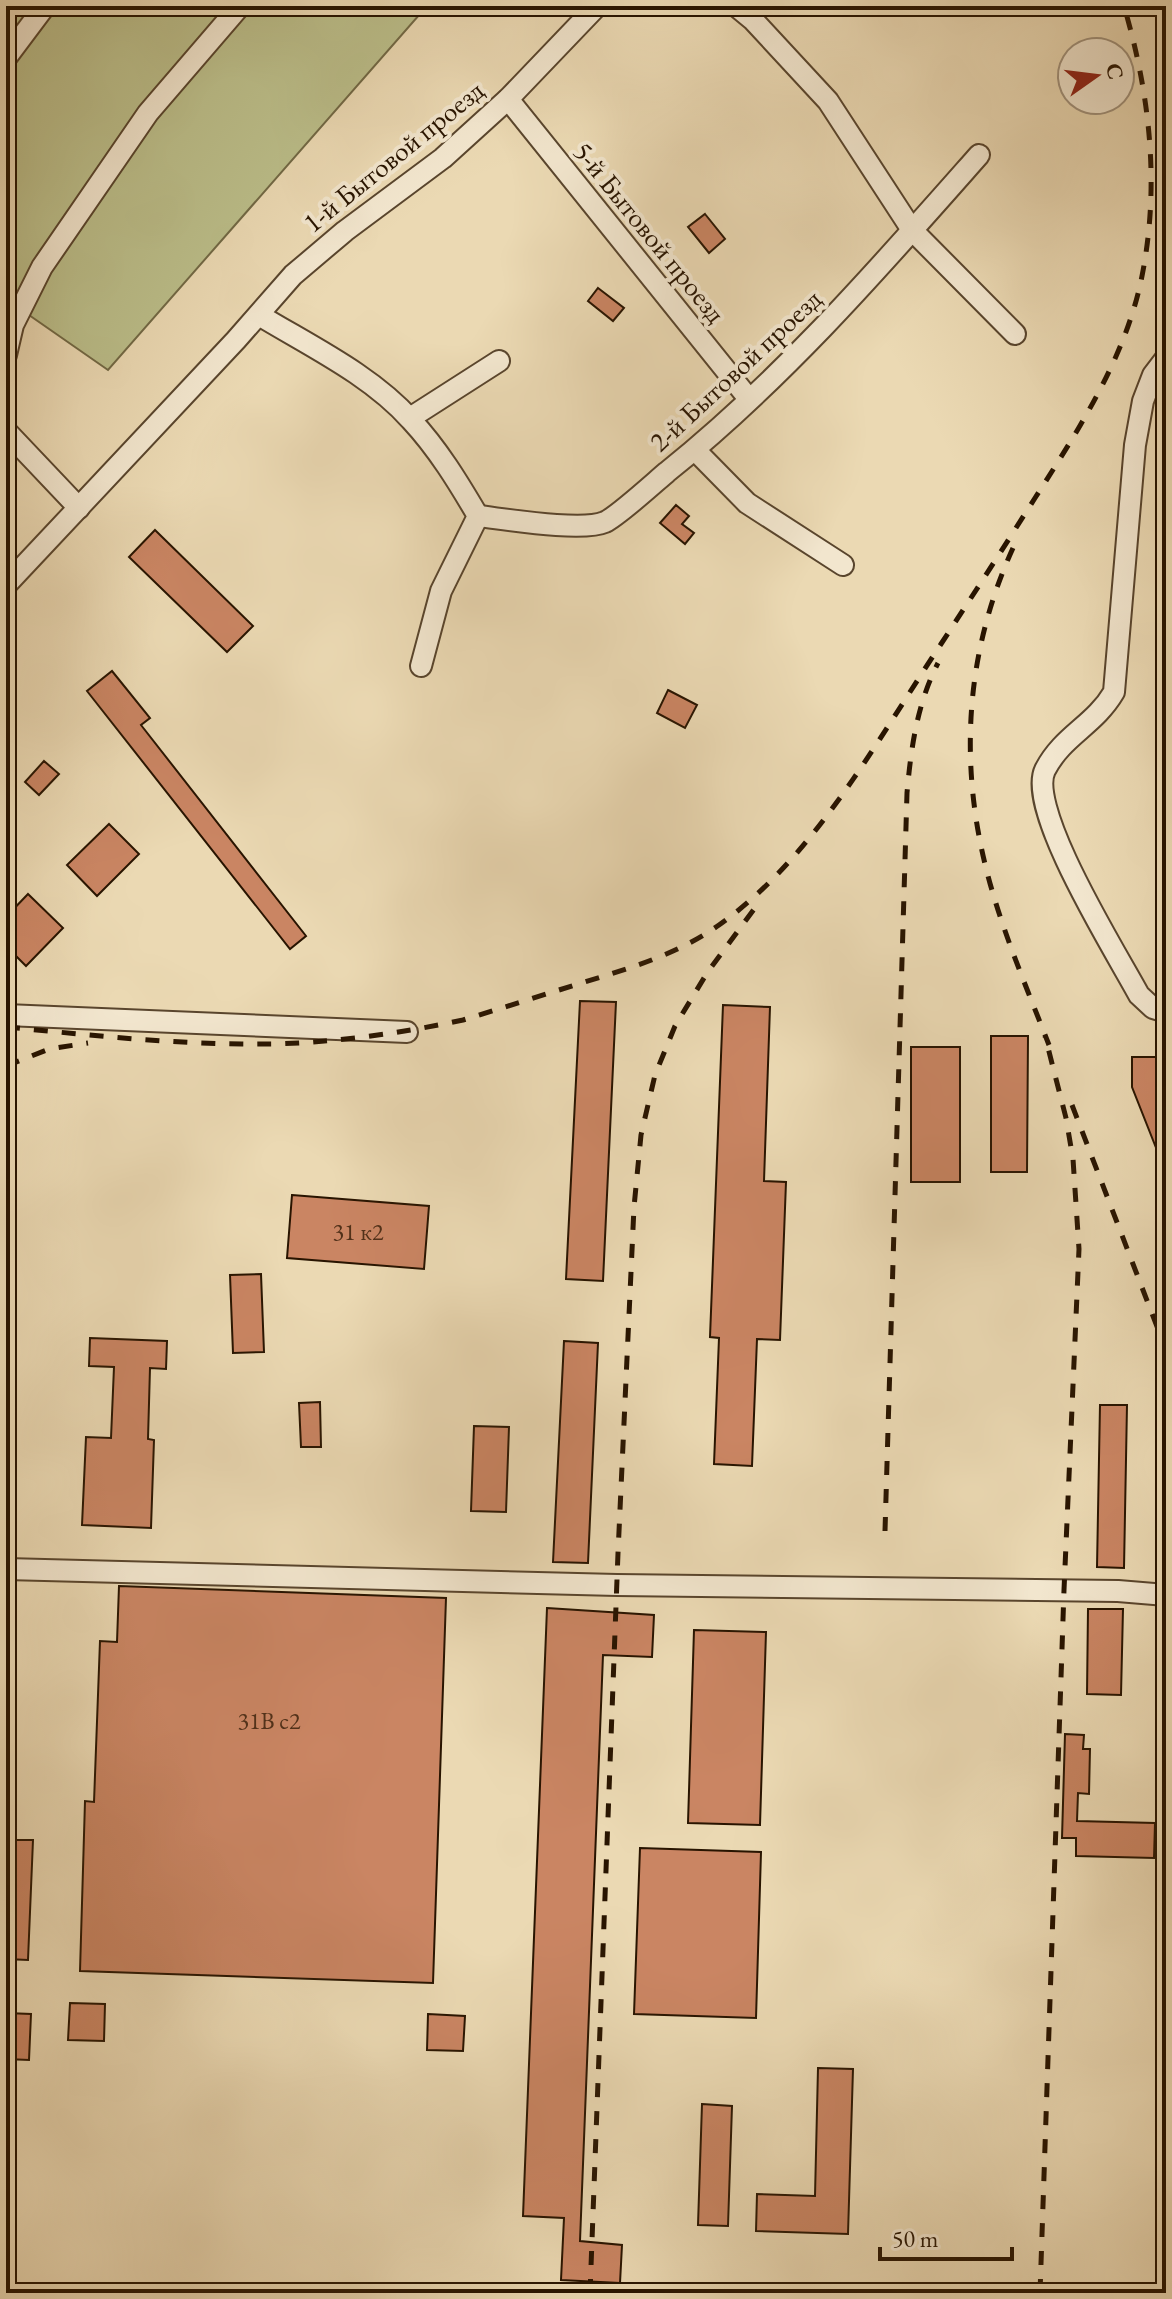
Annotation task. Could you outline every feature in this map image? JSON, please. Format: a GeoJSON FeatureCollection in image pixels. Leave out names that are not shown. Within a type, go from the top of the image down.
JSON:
{"type":"FeatureCollection","features":[{"type":"Feature","properties":{"kind":"street"},"geometry":{"type":"LineString","coordinates":[[6,58],[45,6]]}},
{"type":"Feature","properties":{"kind":"street"},"geometry":{"type":"LineString","coordinates":[[6,355],[13,325],[42,267],[148,113],[240,6]]}},
{"type":"Feature","properties":{"kind":"street","name":"1-й Бытовой проезд"},"geometry":{"type":"LineString","coordinates":[[6,585],[293,275],[345,231],[420,177],[508,99],[597,6]]}},
{"type":"Feature","properties":{"kind":"street"},"geometry":{"type":"LineString","coordinates":[[736,6],[753,20],[828,101],[912,230],[1015,334]]}},
{"type":"Feature","properties":{"kind":"street","name":"5-й Бытовой проезд"},"geometry":{"type":"LineString","coordinates":[[508,99],[749,399]]}},
{"type":"Feature","properties":{"kind":"street","name":"2-й Бытовой проезд"},"geometry":{"type":"LineString","coordinates":[[478,516],[561,525],[605,522],[695,450],[843,308],[979,155]]}},
{"type":"Feature","properties":{"kind":"street"},"geometry":{"type":"LineString","coordinates":[[259,315],[365,381],[410,418],[448,465],[478,516],[441,591],[421,666]]}},
{"type":"Feature","properties":{"kind":"street"},"geometry":{"type":"LineString","coordinates":[[1166,358],[1153,375],[1143,401],[1135,445],[1114,692],[1103,711],[1056,749],[1043,775],[1043,801],[1055,837],[1139,995],[1153,1008],[1166,1012]]}},
{"type":"Feature","properties":{"kind":"street"},"geometry":{"type":"LineString","coordinates":[[410,418],[499,361]]}},
{"type":"Feature","properties":{"kind":"street"},"geometry":{"type":"LineString","coordinates":[[6,431],[79,508]]}},
{"type":"Feature","properties":{"kind":"street"},"geometry":{"type":"LineString","coordinates":[[695,450],[747,503],[843,565]]}},
{"type":"Feature","properties":{"kind":"street"},"geometry":{"type":"LineString","coordinates":[[6,1015],[407,1032]]}},
{"type":"Feature","properties":{"kind":"street"},"geometry":{"type":"LineString","coordinates":[[6,1569],[617,1585],[1104,1590],[1166,1595]]}},
{"type":"Feature","properties":{"kind":"green space"},"geometry":{"type":"Polygon","coordinates":[[[6,6],[427,6],[108,370],[6,299],[6,6]]]}},
{"type":"Feature","properties":{"kind":"building"},"geometry":{"type":"Polygon","coordinates":[[[705,214],[725,239],[709,253],[688,227],[705,214]]]}},
{"type":"Feature","properties":{"kind":"building"},"geometry":{"type":"Polygon","coordinates":[[[598,288],[624,308],[613,321],[588,301],[598,288]]]}},
{"type":"Feature","properties":{"kind":"building"},"geometry":{"type":"Polygon","coordinates":[[[676,505],[689,516],[682,524],[694,533],[685,544],[660,523],[676,505]]]}},
{"type":"Feature","properties":{"kind":"building"},"geometry":{"type":"Polygon","coordinates":[[[155,530],[253,626],[227,652],[129,557],[155,530]]]}},
{"type":"Feature","properties":{"kind":"building"},"geometry":{"type":"Polygon","coordinates":[[[112,671],[150,718],[141,725],[306,936],[290,949],[87,691],[112,671]]]}},
{"type":"Feature","properties":{"kind":"building"},"geometry":{"type":"Polygon","coordinates":[[[668,690],[697,705],[685,728],[657,713],[668,690]]]}},
{"type":"Feature","properties":{"kind":"building"},"geometry":{"type":"Polygon","coordinates":[[[44,761],[59,774],[39,795],[25,782],[44,761]]]}},
{"type":"Feature","properties":{"kind":"building"},"geometry":{"type":"Polygon","coordinates":[[[109,824],[139,854],[97,896],[67,865],[109,824]]]}},
{"type":"Feature","properties":{"kind":"building"},"geometry":{"type":"Polygon","coordinates":[[[28,894],[63,928],[26,966],[6,946],[6,917],[28,894]]]}},
{"type":"Feature","properties":{"kind":"building"},"geometry":{"type":"Polygon","coordinates":[[[580,1001],[616,1002],[603,1281],[566,1279],[580,1001]]]}},
{"type":"Feature","properties":{"kind":"building"},"geometry":{"type":"Polygon","coordinates":[[[723,1005],[770,1007],[764,1181],[786,1182],[780,1340],[757,1339],[752,1466],[714,1464],[719,1338],[710,1337],[723,1005]]]}},
{"type":"Feature","properties":{"kind":"building"},"geometry":{"type":"Polygon","coordinates":[[[991,1036],[1028,1036],[1027,1172],[991,1172],[991,1036]]]}},
{"type":"Feature","properties":{"kind":"building"},"geometry":{"type":"Polygon","coordinates":[[[911,1047],[960,1047],[960,1182],[911,1182],[911,1047]]]}},
{"type":"Feature","properties":{"kind":"building"},"geometry":{"type":"Polygon","coordinates":[[[1132,1057],[1166,1057],[1166,1173],[1132,1087],[1132,1057]]]}},
{"type":"Feature","properties":{"kind":"building"},"geometry":{"type":"Polygon","coordinates":[[[292,1195],[429,1206],[424,1269],[287,1258],[292,1195]]]}},
{"type":"Feature","properties":{"kind":"building"},"geometry":{"type":"Polygon","coordinates":[[[261,1274],[264,1352],[233,1353],[230,1275],[261,1274]]]}},
{"type":"Feature","properties":{"kind":"building"},"geometry":{"type":"Polygon","coordinates":[[[90,1338],[167,1341],[166,1369],[150,1368],[148,1439],[154,1440],[151,1528],[82,1525],[86,1437],[111,1438],[114,1367],[89,1366],[90,1338]]]}},
{"type":"Feature","properties":{"kind":"building"},"geometry":{"type":"Polygon","coordinates":[[[564,1341],[598,1343],[588,1563],[553,1562],[564,1341]]]}},
{"type":"Feature","properties":{"kind":"building"},"geometry":{"type":"Polygon","coordinates":[[[320,1402],[321,1447],[301,1447],[299,1403],[320,1402]]]}},
{"type":"Feature","properties":{"kind":"building"},"geometry":{"type":"Polygon","coordinates":[[[1100,1405],[1127,1405],[1124,1568],[1097,1567],[1100,1405]]]}},
{"type":"Feature","properties":{"kind":"building"},"geometry":{"type":"Polygon","coordinates":[[[474,1426],[509,1427],[506,1512],[471,1511],[474,1426]]]}},
{"type":"Feature","properties":{"kind":"building"},"geometry":{"type":"Polygon","coordinates":[[[119,1586],[446,1598],[433,1983],[80,1971],[85,1801],[94,1802],[100,1641],[117,1642],[119,1586]]]}},
{"type":"Feature","properties":{"kind":"building"},"geometry":{"type":"Polygon","coordinates":[[[547,1608],[654,1615],[652,1657],[603,1655],[580,2241],[622,2245],[620,2283],[561,2280],[564,2218],[523,2216],[547,1608]]]}},
{"type":"Feature","properties":{"kind":"building"},"geometry":{"type":"Polygon","coordinates":[[[1088,1609],[1123,1609],[1121,1695],[1087,1694],[1088,1609]]]}},
{"type":"Feature","properties":{"kind":"building"},"geometry":{"type":"Polygon","coordinates":[[[694,1630],[766,1632],[760,1825],[688,1823],[694,1630]]]}},
{"type":"Feature","properties":{"kind":"building"},"geometry":{"type":"Polygon","coordinates":[[[1065,1734],[1084,1735],[1083,1749],[1090,1749],[1089,1794],[1078,1793],[1077,1821],[1155,1823],[1154,1858],[1076,1856],[1076,1838],[1062,1838],[1065,1734]]]}},
{"type":"Feature","properties":{"kind":"building"},"geometry":{"type":"Polygon","coordinates":[[[12,1840],[33,1840],[28,1960],[6,1959],[6,1908],[9,1908],[12,1840]]]}},
{"type":"Feature","properties":{"kind":"building"},"geometry":{"type":"Polygon","coordinates":[[[640,1848],[761,1852],[756,2018],[634,2014],[640,1848]]]}},
{"type":"Feature","properties":{"kind":"building"},"geometry":{"type":"Polygon","coordinates":[[[70,2003],[105,2004],[104,2041],[68,2040],[70,2003]]]}},
{"type":"Feature","properties":{"kind":"building"},"geometry":{"type":"Polygon","coordinates":[[[6,2013],[31,2014],[29,2060],[6,2059],[6,2013]]]}},
{"type":"Feature","properties":{"kind":"building"},"geometry":{"type":"Polygon","coordinates":[[[428,2014],[465,2016],[463,2051],[427,2050],[428,2014]]]}},
{"type":"Feature","properties":{"kind":"building"},"geometry":{"type":"Polygon","coordinates":[[[818,2068],[853,2069],[848,2234],[756,2231],[757,2194],[815,2196],[818,2068]]]}},
{"type":"Feature","properties":{"kind":"building"},"geometry":{"type":"Polygon","coordinates":[[[702,2104],[732,2106],[728,2226],[698,2225],[702,2104]]]}},
{"type":"Feature","properties":{"kind":"railway"},"geometry":{"type":"LineString","coordinates":[[6,1027],[231,1044],[312,1042],[415,1029],[463,1020],[651,960],[703,936],[753,898],[814,832],[868,757],[1068,446],[1113,364],[1135,306],[1150,208],[1150,140],[1146,107],[1124,6]]}},
{"type":"Feature","properties":{"kind":"railway"},"geometry":{"type":"LineString","coordinates":[[1013,548],[983,633],[971,720],[971,764],[982,853],[994,897],[1049,1045]]}},
{"type":"Feature","properties":{"kind":"railway"},"geometry":{"type":"LineString","coordinates":[[885,1531],[907,793],[916,726],[938,663]]}},
{"type":"Feature","properties":{"kind":"railway"},"geometry":{"type":"LineString","coordinates":[[590,2293],[618,1553],[634,1207],[641,1135],[655,1075],[675,1026],[707,973],[760,901]]}},
{"type":"Feature","properties":{"kind":"railway"},"geometry":{"type":"LineString","coordinates":[[1040,2293],[1079,1249],[1073,1159],[1045,1036]]}},
{"type":"Feature","properties":{"kind":"railway"},"geometry":{"type":"LineString","coordinates":[[6,1066],[49,1049],[88,1043]]}},
{"type":"Feature","properties":{"kind":"railway"},"geometry":{"type":"LineString","coordinates":[[1072,1105],[1166,1350]]}}]}
